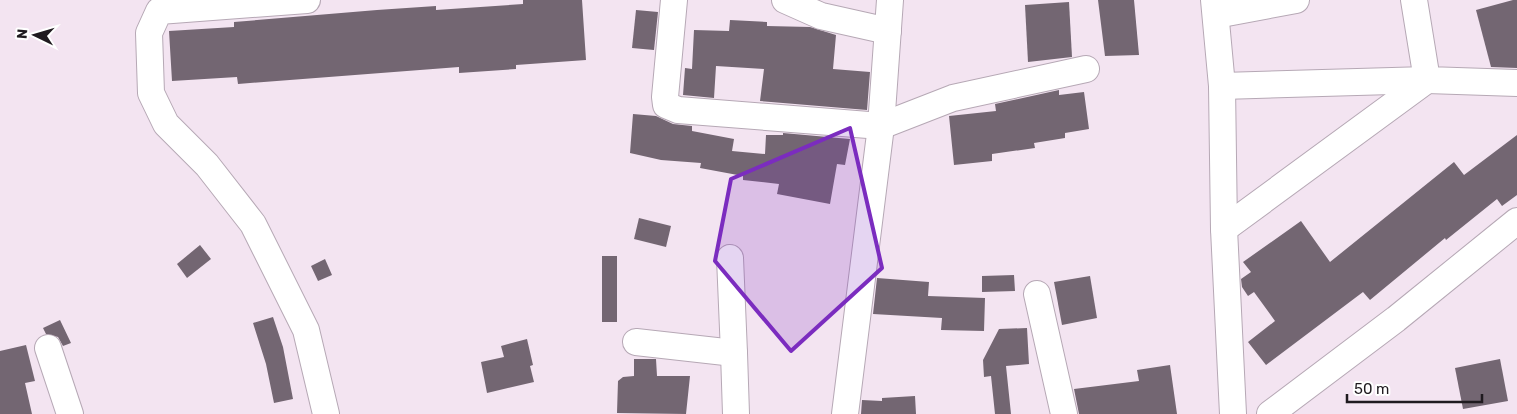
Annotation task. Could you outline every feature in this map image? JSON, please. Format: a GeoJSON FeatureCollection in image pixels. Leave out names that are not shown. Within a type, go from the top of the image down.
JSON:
{"type":"FeatureCollection","features":[{"type":"Feature","properties":{"kind":"street"},"geometry":{"type":"LineString","coordinates":[[307,0],[159,11],[149,33],[151,93],[166,124],[207,165],[253,224],[306,330],[326,414]]}},
{"type":"Feature","properties":{"kind":"street"},"geometry":{"type":"LineString","coordinates":[[674,0],[666,105],[678,110],[881,126],[953,98],[1086,69]]}},
{"type":"Feature","properties":{"kind":"street"},"geometry":{"type":"LineString","coordinates":[[785,0],[821,16],[888,31]]}},
{"type":"Feature","properties":{"kind":"street"},"geometry":{"type":"LineString","coordinates":[[845,414],[881,126],[890,0]]}},
{"type":"Feature","properties":{"kind":"street"},"geometry":{"type":"LineString","coordinates":[[1233,414],[1224,229],[1222,86],[1215,7],[1296,0]]}},
{"type":"Feature","properties":{"kind":"street"},"geometry":{"type":"LineString","coordinates":[[1414,0],[1427,80]]}},
{"type":"Feature","properties":{"kind":"street"},"geometry":{"type":"LineString","coordinates":[[1222,86],[1427,80],[1517,83]]}},
{"type":"Feature","properties":{"kind":"street"},"geometry":{"type":"LineString","coordinates":[[1224,229],[1427,80]]}},
{"type":"Feature","properties":{"kind":"street"},"geometry":{"type":"LineString","coordinates":[[1270,414],[1396,318],[1517,221]]}},
{"type":"Feature","properties":{"kind":"street"},"geometry":{"type":"LineString","coordinates":[[730,258],[736,414]]}},
{"type":"Feature","properties":{"kind":"street"},"geometry":{"type":"LineString","coordinates":[[1038,294],[1064,414]]}},
{"type":"Feature","properties":{"kind":"street"},"geometry":{"type":"LineString","coordinates":[[636,342],[734,353]]}},
{"type":"Feature","properties":{"kind":"street"},"geometry":{"type":"LineString","coordinates":[[48,348],[70,414]]}},
{"type":"Feature","properties":{"kind":"highlighted area"},"geometry":{"type":"Polygon","coordinates":[[[850,128],[882,268],[791,351],[715,261],[731,179],[850,128]]]}},
{"type":"Feature","properties":{"kind":"building"},"geometry":{"type":"Polygon","coordinates":[[[523,0],[582,0],[586,60],[516,65],[516,69],[459,73],[459,67],[238,84],[237,77],[172,81],[169,31],[234,27],[234,22],[377,10],[436,6],[436,10],[523,4],[523,0]]]}},
{"type":"Feature","properties":{"kind":"building"},"geometry":{"type":"Polygon","coordinates":[[[1098,0],[1134,0],[1139,55],[1105,56],[1098,0]]]}},
{"type":"Feature","properties":{"kind":"building"},"geometry":{"type":"Polygon","coordinates":[[[1517,0],[1517,68],[1491,67],[1476,10],[1517,0]]]}},
{"type":"Feature","properties":{"kind":"building"},"geometry":{"type":"Polygon","coordinates":[[[1069,2],[1072,57],[1028,62],[1025,5],[1069,2]]]}},
{"type":"Feature","properties":{"kind":"building"},"geometry":{"type":"Polygon","coordinates":[[[636,10],[658,12],[654,50],[632,48],[636,10]]]}},
{"type":"Feature","properties":{"kind":"building"},"geometry":{"type":"Polygon","coordinates":[[[730,20],[767,22],[767,26],[810,27],[836,35],[833,69],[870,72],[867,110],[760,101],[764,69],[716,66],[714,98],[683,95],[685,68],[692,69],[694,30],[729,31],[730,20]]]}},
{"type":"Feature","properties":{"kind":"building"},"geometry":{"type":"Polygon","coordinates":[[[1059,90],[1059,95],[1084,92],[1089,129],[1065,133],[1065,138],[1034,143],[1035,148],[992,154],[992,161],[954,165],[949,116],[996,111],[995,104],[1059,90]]]}},
{"type":"Feature","properties":{"kind":"building"},"geometry":{"type":"Polygon","coordinates":[[[633,114],[656,116],[673,124],[692,126],[692,131],[734,139],[732,151],[765,154],[766,135],[783,135],[783,133],[850,139],[845,165],[837,164],[830,204],[777,194],[779,184],[743,180],[743,176],[700,168],[701,163],[661,160],[630,153],[633,114]]]}},
{"type":"Feature","properties":{"kind":"building"},"geometry":{"type":"Polygon","coordinates":[[[1517,135],[1517,195],[1502,206],[1497,199],[1446,240],[1445,238],[1370,300],[1363,292],[1266,365],[1248,342],[1275,321],[1254,292],[1248,296],[1242,287],[1241,279],[1251,272],[1243,262],[1301,221],[1330,262],[1454,162],[1464,175],[1517,135]]]}},
{"type":"Feature","properties":{"kind":"building"},"geometry":{"type":"Polygon","coordinates":[[[639,218],[671,226],[666,247],[634,239],[639,218]]]}},
{"type":"Feature","properties":{"kind":"building"},"geometry":{"type":"Polygon","coordinates":[[[200,245],[211,259],[187,278],[177,264],[200,245]]]}},
{"type":"Feature","properties":{"kind":"building"},"geometry":{"type":"Polygon","coordinates":[[[602,256],[617,256],[617,322],[602,322],[602,256]]]}},
{"type":"Feature","properties":{"kind":"building"},"geometry":{"type":"Polygon","coordinates":[[[325,259],[332,275],[318,281],[311,266],[325,259]]]}},
{"type":"Feature","properties":{"kind":"building"},"geometry":{"type":"Polygon","coordinates":[[[1014,275],[1015,291],[982,292],[982,276],[1014,275]]]}},
{"type":"Feature","properties":{"kind":"building"},"geometry":{"type":"Polygon","coordinates":[[[1090,276],[1097,318],[1062,325],[1054,282],[1090,276]]]}},
{"type":"Feature","properties":{"kind":"building"},"geometry":{"type":"Polygon","coordinates":[[[877,278],[929,282],[928,296],[985,298],[984,331],[941,330],[942,318],[873,314],[877,278]]]}},
{"type":"Feature","properties":{"kind":"building"},"geometry":{"type":"Polygon","coordinates":[[[273,317],[283,347],[293,399],[274,403],[266,364],[253,323],[273,317]]]}},
{"type":"Feature","properties":{"kind":"building"},"geometry":{"type":"Polygon","coordinates":[[[60,320],[71,343],[63,346],[58,337],[46,334],[43,328],[60,320]]]}},
{"type":"Feature","properties":{"kind":"building"},"geometry":{"type":"Polygon","coordinates":[[[1027,328],[1029,364],[1006,366],[1011,414],[995,414],[991,376],[984,377],[983,360],[999,329],[1027,328]]]}},
{"type":"Feature","properties":{"kind":"building"},"geometry":{"type":"Polygon","coordinates":[[[527,339],[533,365],[530,366],[534,382],[487,393],[481,362],[504,357],[501,346],[527,339]]]}},
{"type":"Feature","properties":{"kind":"building"},"geometry":{"type":"Polygon","coordinates":[[[26,345],[35,381],[25,383],[32,414],[0,414],[0,351],[26,345]]]}},
{"type":"Feature","properties":{"kind":"building"},"geometry":{"type":"Polygon","coordinates":[[[634,359],[656,359],[657,376],[690,376],[686,414],[617,413],[618,381],[623,377],[634,376],[634,359]]]}},
{"type":"Feature","properties":{"kind":"building"},"geometry":{"type":"Polygon","coordinates":[[[1500,359],[1508,401],[1463,409],[1455,368],[1500,359]]]}},
{"type":"Feature","properties":{"kind":"building"},"geometry":{"type":"Polygon","coordinates":[[[1170,365],[1177,414],[1079,414],[1074,389],[1139,381],[1137,370],[1170,365]]]}},
{"type":"Feature","properties":{"kind":"building"},"geometry":{"type":"Polygon","coordinates":[[[915,396],[916,414],[861,414],[862,400],[882,401],[882,398],[915,396]]]}}]}
